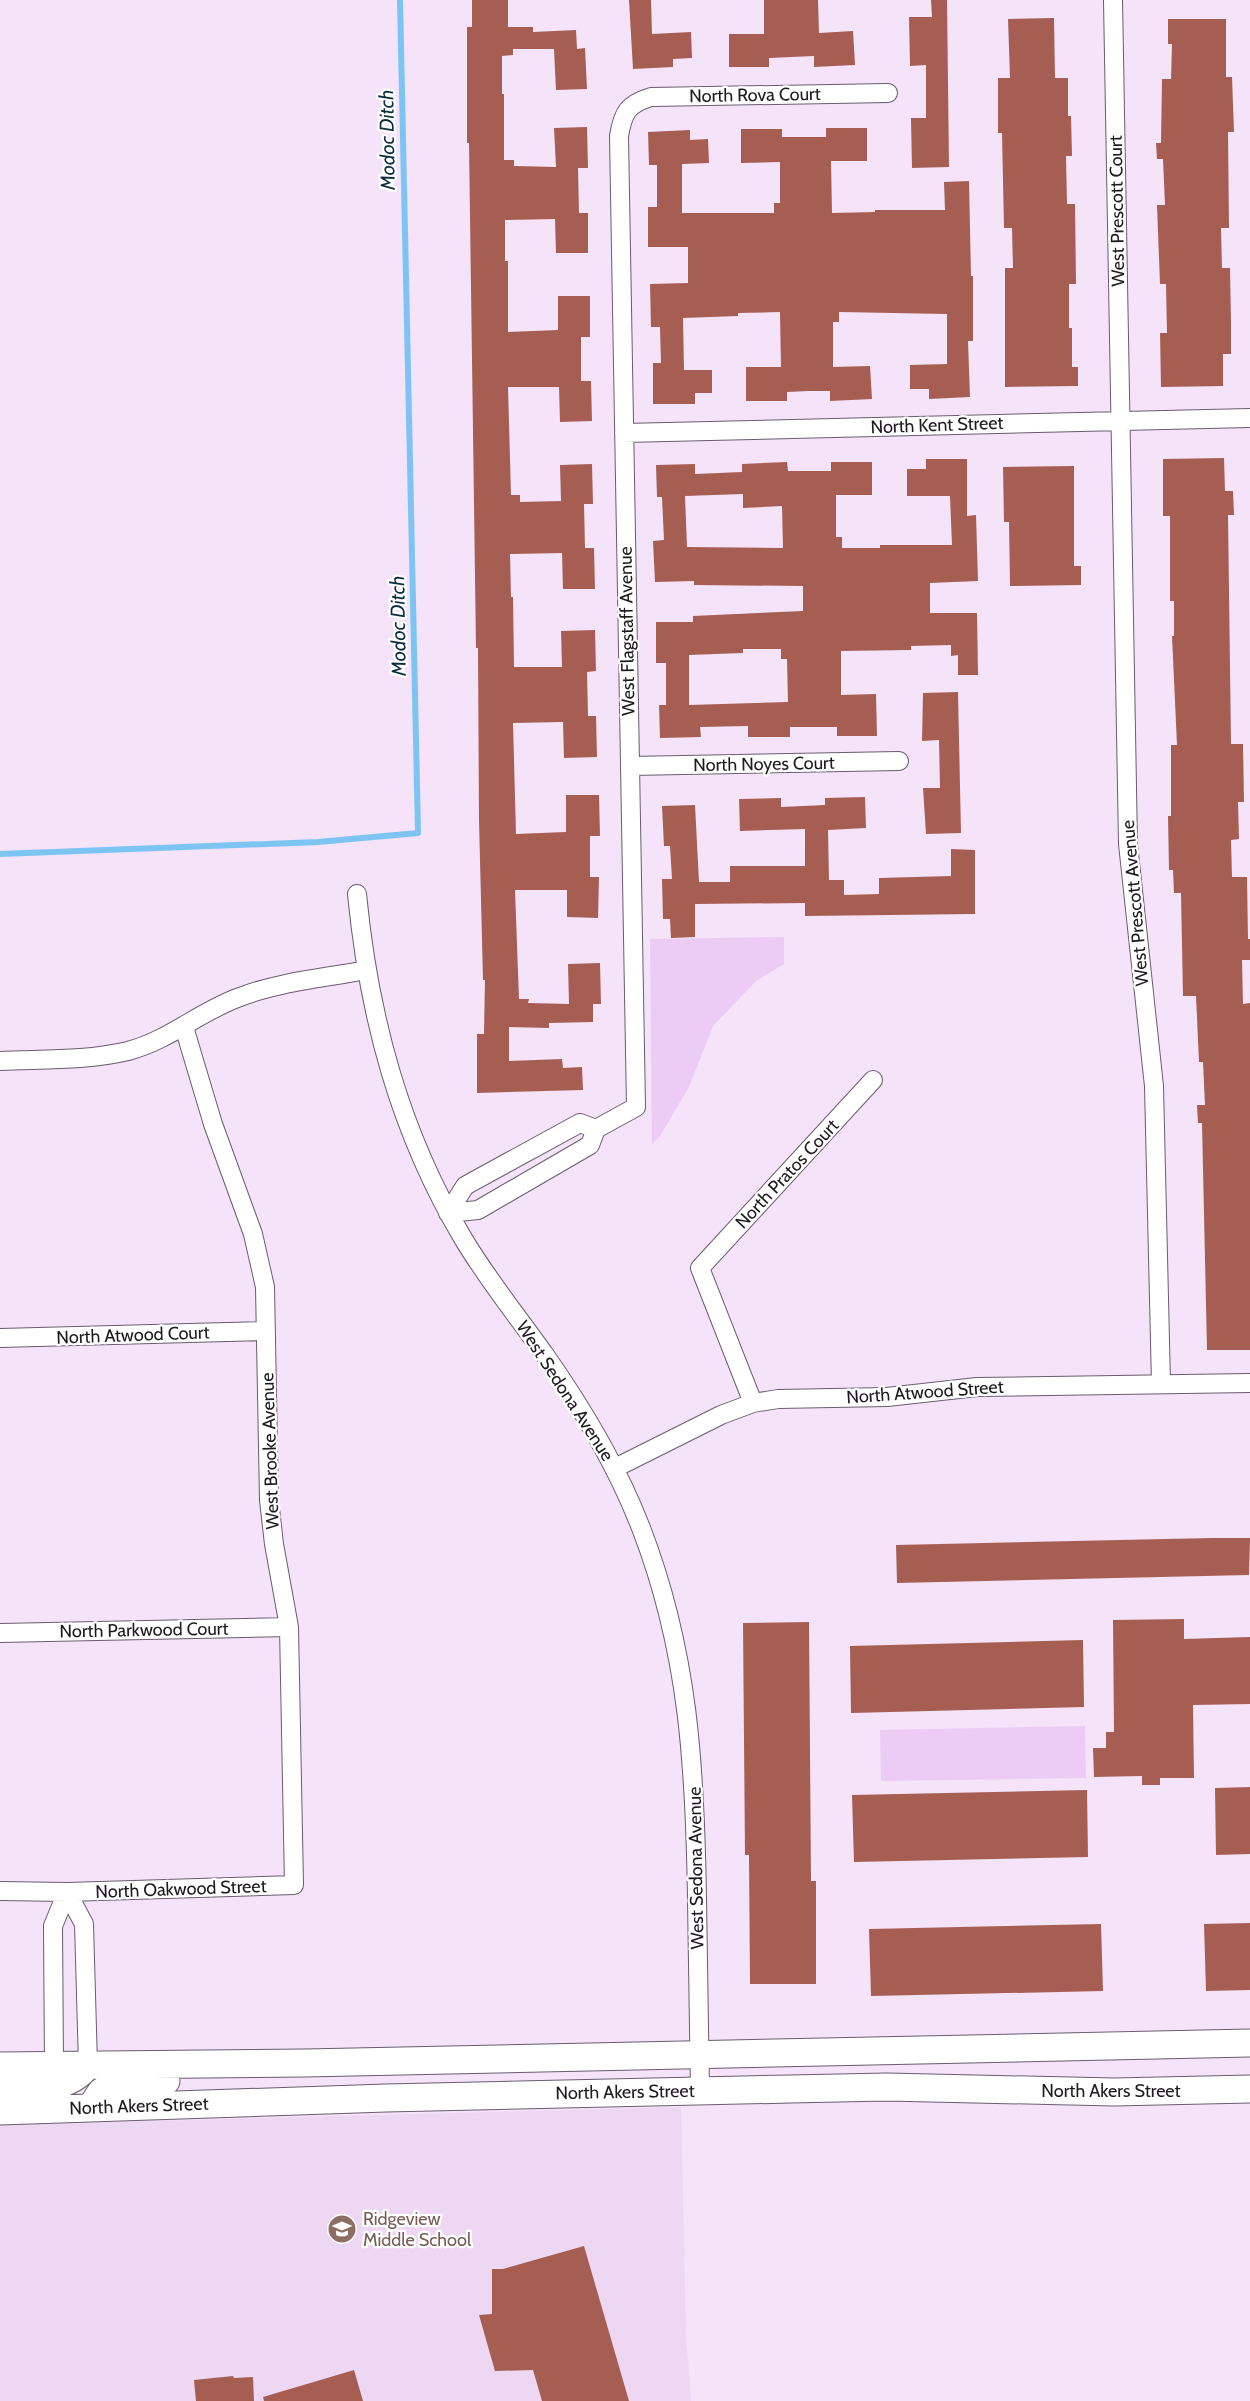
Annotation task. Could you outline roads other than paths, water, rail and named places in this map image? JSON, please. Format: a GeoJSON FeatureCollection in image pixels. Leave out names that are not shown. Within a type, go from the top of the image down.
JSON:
{"type":"FeatureCollection","features":[{"type":"Feature","properties":{"kind":"main road","name":"North Akers Street"},"geometry":{"type":"LineString","coordinates":[[0,2066],[305,2063],[1250,2043]]}},
{"type":"Feature","properties":{"kind":"main road"},"geometry":{"type":"LineString","coordinates":[[91,2107],[101,2092],[114,2084],[262,2076],[305,2063]]}},
{"type":"Feature","properties":{"kind":"main road"},"geometry":{"type":"LineString","coordinates":[[0,2088],[62,2085],[79,2077],[88,2065]]}},
{"type":"Feature","properties":{"kind":"main road","name":"North Akers Street"},"geometry":{"type":"LineString","coordinates":[[0,2111],[457,2096],[887,2087],[1114,2092],[1250,2089]]}},
{"type":"Feature","properties":{"kind":"street","name":"West Prescott Court"},"geometry":{"type":"LineString","coordinates":[[1113,0],[1121,422]]}},
{"type":"Feature","properties":{"kind":"street","name":"North Rova Court"},"geometry":{"type":"LineString","coordinates":[[626,111],[636,102],[651,97],[888,93]]}},
{"type":"Feature","properties":{"kind":"street","name":"West Flagstaff Avenue"},"geometry":{"type":"LineString","coordinates":[[448,1213],[478,1210],[590,1145],[596,1129],[636,1107],[619,136],[621,122],[626,111]]}},
{"type":"Feature","properties":{"kind":"street","name":"North Kent Street"},"geometry":{"type":"LineString","coordinates":[[624,433],[1250,418]]}},
{"type":"Feature","properties":{"kind":"street","name":"West Prescott Avenue"},"geometry":{"type":"LineString","coordinates":[[1121,422],[1128,844],[1154,1086],[1161,1384]]}},
{"type":"Feature","properties":{"kind":"street","name":"North Noyes Court"},"geometry":{"type":"LineString","coordinates":[[630,766],[899,761]]}},
{"type":"Feature","properties":{"kind":"street","name":"West Sedona Avenue"},"geometry":{"type":"LineString","coordinates":[[357,894],[373,1010],[395,1089],[414,1140],[448,1213],[495,1287],[569,1391],[615,1468],[640,1527],[663,1592],[687,1700],[696,1810],[700,2091]]}},
{"type":"Feature","properties":{"kind":"street"},"geometry":{"type":"LineString","coordinates":[[0,1060],[95,1058],[112,1054],[146,1045],[241,996],[366,970]]}},
{"type":"Feature","properties":{"kind":"street","name":"West Brooke Avenue"},"geometry":{"type":"LineString","coordinates":[[183,1027],[213,1125],[253,1234],[265,1287],[269,1500],[274,1544],[289,1627],[294,1886]]}},
{"type":"Feature","properties":{"kind":"street","name":"North Pratos Court"},"geometry":{"type":"LineString","coordinates":[[753,1403],[700,1269],[873,1080]]}},
{"type":"Feature","properties":{"kind":"street","name":"West Flagstaff Avenue"},"geometry":{"type":"LineString","coordinates":[[448,1213],[465,1186],[472,1182],[580,1123],[596,1129]]}},
{"type":"Feature","properties":{"kind":"street","name":"North Atwood Court"},"geometry":{"type":"LineString","coordinates":[[0,1338],[266,1331]]}},
{"type":"Feature","properties":{"kind":"street","name":"North Atwood Street"},"geometry":{"type":"LineString","coordinates":[[615,1468],[721,1415],[753,1403],[778,1399],[907,1396],[961,1388],[1250,1383]]}},
{"type":"Feature","properties":{"kind":"street","name":"North Parkwood Court"},"geometry":{"type":"LineString","coordinates":[[0,1633],[289,1627]]}},
{"type":"Feature","properties":{"kind":"street","name":"North Oakwood Street"},"geometry":{"type":"LineString","coordinates":[[0,1891],[67,1892],[294,1886]]}},
{"type":"Feature","properties":{"kind":"street"},"geometry":{"type":"LineString","coordinates":[[67,1892],[84,1924],[88,2065]]}},
{"type":"Feature","properties":{"kind":"street"},"geometry":{"type":"LineString","coordinates":[[54,2065],[53,1926],[67,1892]]}},
{"type":"Feature","properties":{"kind":"waterway","name":"Modoc Ditch"},"geometry":{"type":"LineString","coordinates":[[0,854],[318,842],[418,833],[400,0]]}},
{"type":"Feature","properties":{"kind":"place","name":"Ridgeview Middle School"},"geometry":{"type":"Point","coordinates":[342,2229]}}]}
